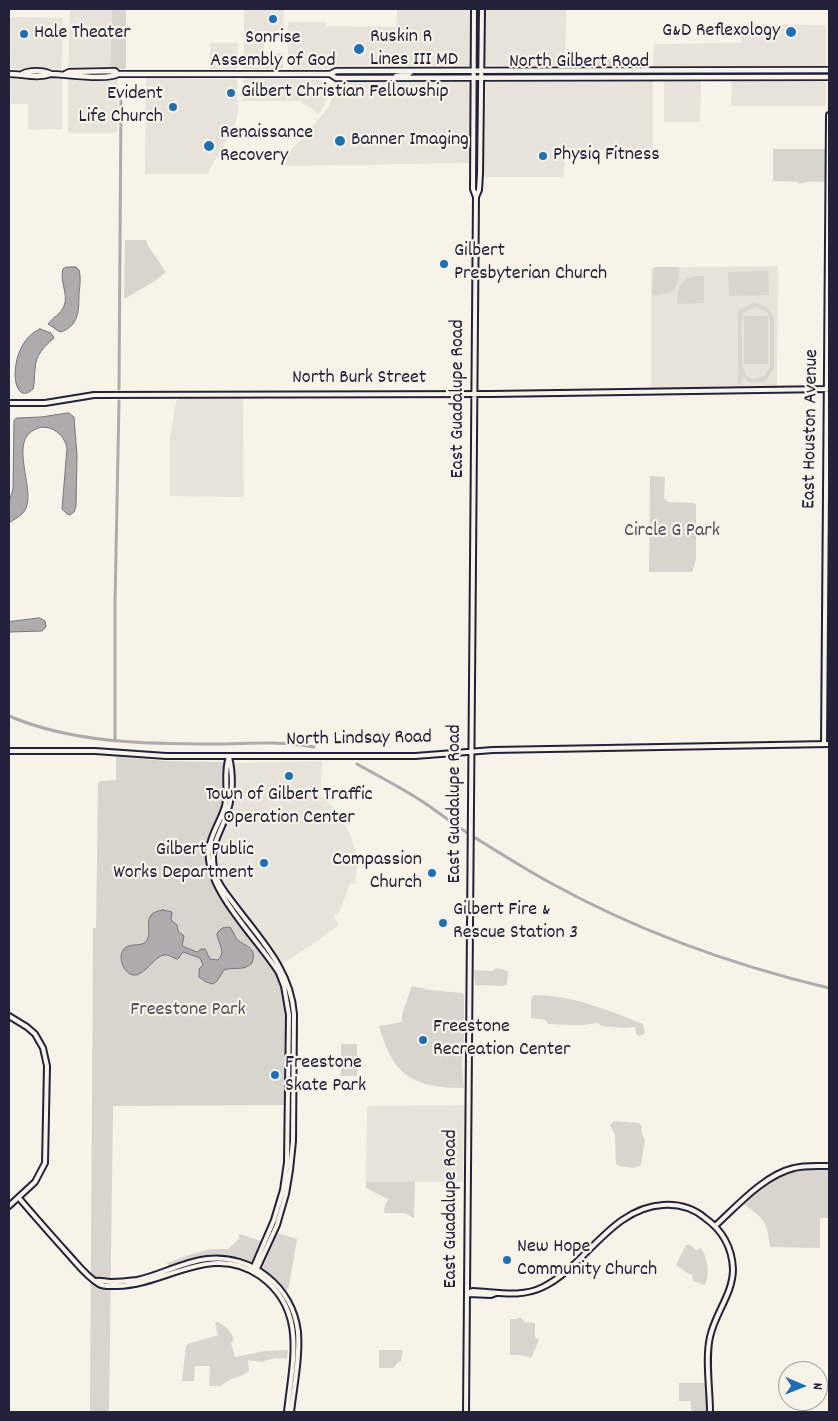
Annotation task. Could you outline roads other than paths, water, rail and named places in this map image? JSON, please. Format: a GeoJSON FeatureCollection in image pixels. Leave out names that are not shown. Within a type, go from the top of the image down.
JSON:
{"type":"FeatureCollection","features":[{"type":"Feature","properties":{"kind":"main road"},"geometry":{"type":"LineString","coordinates":[[732,70],[732,76]]}},
{"type":"Feature","properties":{"kind":"main road","name":"North Gilbert Road"},"geometry":{"type":"LineString","coordinates":[[330,74],[336,78],[392,78],[633,71],[829,70]]}},
{"type":"Feature","properties":{"kind":"main road","name":"North Gilbert Road"},"geometry":{"type":"LineString","coordinates":[[9,74],[46,72],[65,74],[69,72],[115,71],[118,74],[330,74],[336,72],[412,71],[474,75],[829,77]]}},
{"type":"Feature","properties":{"kind":"main road"},"geometry":{"type":"LineString","coordinates":[[392,78],[398,75],[407,75],[412,71]]}},
{"type":"Feature","properties":{"kind":"main road"},"geometry":{"type":"LineString","coordinates":[[616,77],[619,74],[631,74],[633,71]]}},
{"type":"Feature","properties":{"kind":"street","name":"East Guadalupe Road"},"geometry":{"type":"LineString","coordinates":[[474,9],[473,190],[476,196]]}},
{"type":"Feature","properties":{"kind":"street","name":"East Guadalupe Road"},"geometry":{"type":"LineString","coordinates":[[466,1412],[476,196],[479,190],[482,9]]}},
{"type":"Feature","properties":{"kind":"street","name":"East Houston Avenue"},"geometry":{"type":"LineString","coordinates":[[827,744],[829,115]]}},
{"type":"Feature","properties":{"kind":"street","name":"North Burk Street"},"geometry":{"type":"LineString","coordinates":[[9,403],[37,403],[82,396],[118,395],[474,394],[828,390]]}},
{"type":"Feature","properties":{"kind":"street","name":"North Lindsay Road"},"geometry":{"type":"LineString","coordinates":[[9,751],[95,751],[166,756],[230,757],[418,756],[535,749],[827,744]]}},
{"type":"Feature","properties":{"kind":"street"},"geometry":{"type":"LineString","coordinates":[[230,757],[230,801],[214,844],[214,867],[220,885],[280,966],[289,987],[294,1014],[289,1146],[283,1190],[269,1236],[255,1270]]}},
{"type":"Feature","properties":{"kind":"street"},"geometry":{"type":"LineString","coordinates":[[9,1016],[35,1034],[46,1058],[47,1071],[45,1163],[35,1182],[9,1206]]}},
{"type":"Feature","properties":{"kind":"street"},"geometry":{"type":"LineString","coordinates":[[715,1226],[766,1181],[777,1174],[796,1167],[829,1166]]}},
{"type":"Feature","properties":{"kind":"street"},"geometry":{"type":"LineString","coordinates":[[18,1198],[83,1271],[96,1281],[111,1284],[144,1278],[189,1263],[211,1258],[237,1261],[255,1270],[280,1289],[288,1300],[295,1319],[298,1345],[291,1412]]}},
{"type":"Feature","properties":{"kind":"street"},"geometry":{"type":"LineString","coordinates":[[467,1293],[525,1293],[546,1286],[558,1278],[623,1219],[637,1210],[653,1205],[670,1204],[685,1207],[704,1217],[715,1226],[726,1241],[732,1258],[733,1268],[730,1290],[713,1328],[710,1341],[710,1412]]}},
{"type":"Feature","properties":{"kind":"street"},"geometry":{"type":"LineString","coordinates":[[255,1270],[281,1298],[288,1310],[292,1324],[294,1348],[287,1412]]}},
{"type":"Feature","properties":{"kind":"waterway"},"geometry":{"type":"LineString","coordinates":[[119,389],[121,101]]}},
{"type":"Feature","properties":{"kind":"waterway"},"geometry":{"type":"LineString","coordinates":[[115,740],[115,603],[119,401]]}},
{"type":"Feature","properties":{"kind":"waterway"},"geometry":{"type":"LineString","coordinates":[[9,716],[60,732],[139,743],[279,743],[314,747]]}},
{"type":"Feature","properties":{"kind":"waterway"},"geometry":{"type":"LineString","coordinates":[[357,764],[412,795],[460,828],[580,899],[649,930],[720,957],[829,988]]}},
{"type":"Feature","properties":{"kind":"place","name":"Sonrise Assembly of God"},"geometry":{"type":"Point","coordinates":[273,19]}},
{"type":"Feature","properties":{"kind":"place","name":"G&D Reflexology"},"geometry":{"type":"Point","coordinates":[791,32]}},
{"type":"Feature","properties":{"kind":"place","name":"Hale Theater"},"geometry":{"type":"Point","coordinates":[24,34]}},
{"type":"Feature","properties":{"kind":"place","name":"Ruskin R Lines III MD"},"geometry":{"type":"Point","coordinates":[359,49]}},
{"type":"Feature","properties":{"kind":"place","name":"Gilbert Christian Fellowship"},"geometry":{"type":"Point","coordinates":[231,93]}},
{"type":"Feature","properties":{"kind":"place","name":"Evident Life Church"},"geometry":{"type":"Point","coordinates":[173,107]}},
{"type":"Feature","properties":{"kind":"place","name":"Banner Imaging"},"geometry":{"type":"Point","coordinates":[340,141]}},
{"type":"Feature","properties":{"kind":"place","name":"Renaissance Recovery"},"geometry":{"type":"Point","coordinates":[209,146]}},
{"type":"Feature","properties":{"kind":"place","name":"Physiq Fitness"},"geometry":{"type":"Point","coordinates":[543,156]}},
{"type":"Feature","properties":{"kind":"place","name":"Gilbert Presbyterian Church"},"geometry":{"type":"Point","coordinates":[444,264]}},
{"type":"Feature","properties":{"kind":"place","name":"Town of Gilbert Traffic Operation Center"},"geometry":{"type":"Point","coordinates":[289,776]}},
{"type":"Feature","properties":{"kind":"place","name":"Gilbert Public Works Department"},"geometry":{"type":"Point","coordinates":[264,863]}},
{"type":"Feature","properties":{"kind":"place","name":"Compassion Church"},"geometry":{"type":"Point","coordinates":[432,873]}},
{"type":"Feature","properties":{"kind":"place","name":"Gilbert Fire & Rescue Station 3"},"geometry":{"type":"Point","coordinates":[443,923]}},
{"type":"Feature","properties":{"kind":"place","name":"Freestone Recreation Center"},"geometry":{"type":"Point","coordinates":[423,1040]}},
{"type":"Feature","properties":{"kind":"place","name":"Freestone Skate Park"},"geometry":{"type":"Point","coordinates":[275,1075]}},
{"type":"Feature","properties":{"kind":"place","name":"New Hope Community Church"},"geometry":{"type":"Point","coordinates":[507,1260]}},
{"type":"Feature","properties":{"kind":"park label","name":"Circle G Park"},"geometry":{"type":"Point","coordinates":[672,532]}},
{"type":"Feature","properties":{"kind":"park label","name":"Freestone Park"},"geometry":{"type":"Point","coordinates":[188,1011]}}]}
